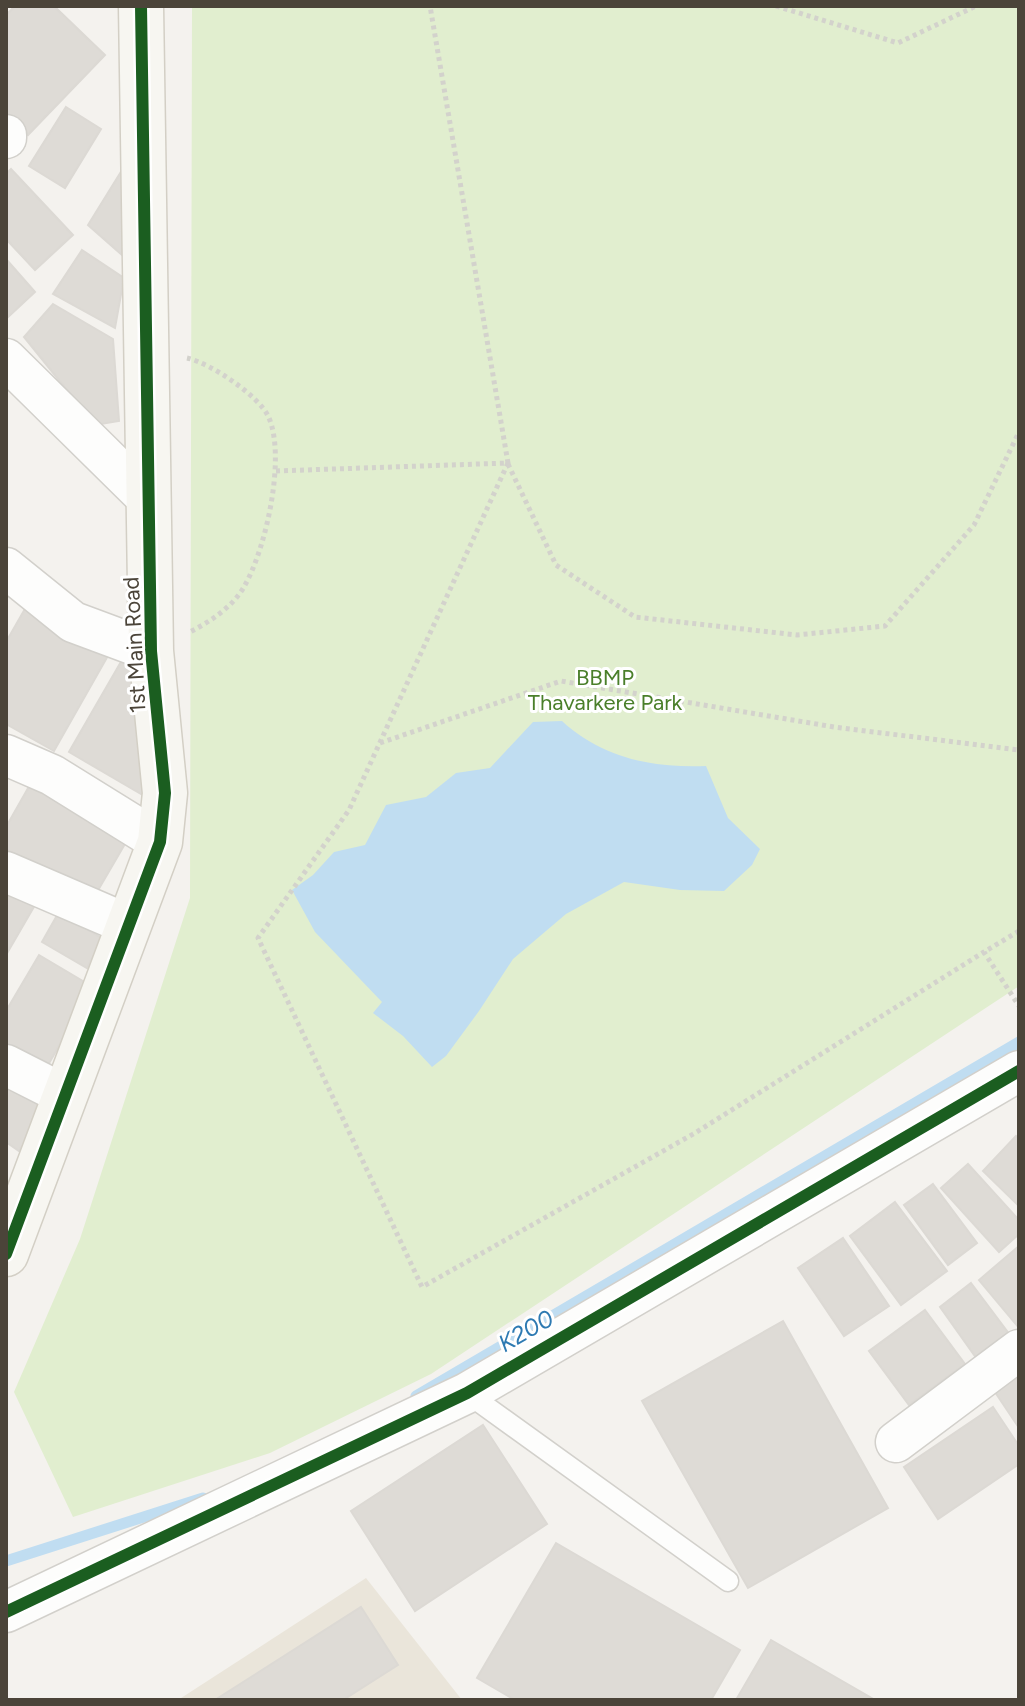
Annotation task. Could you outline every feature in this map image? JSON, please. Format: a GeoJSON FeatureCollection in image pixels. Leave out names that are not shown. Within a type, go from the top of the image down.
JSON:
{"type":"FeatureCollection","features":[{"type":"Feature","properties":{"kind":"street","name":"1st Main Road"},"geometry":{"type":"LineString","coordinates":[[6,1254],[160,842],[165,793],[151,651],[141,6]]}},
{"type":"Feature","properties":{"kind":"street"},"geometry":{"type":"LineString","coordinates":[[6,359],[149,500]]}},
{"type":"Feature","properties":{"kind":"street"},"geometry":{"type":"LineString","coordinates":[[6,568],[73,622],[151,651]]}},
{"type":"Feature","properties":{"kind":"street"},"geometry":{"type":"LineString","coordinates":[[6,755],[52,775],[160,842]]}},
{"type":"Feature","properties":{"kind":"street"},"geometry":{"type":"LineString","coordinates":[[6,872],[129,925]]}},
{"type":"Feature","properties":{"kind":"street"},"geometry":{"type":"LineString","coordinates":[[6,1065],[65,1095]]}},
{"type":"Feature","properties":{"kind":"street"},"geometry":{"type":"LineString","coordinates":[[6,1612],[467,1393],[1019,1071]]}},
{"type":"Feature","properties":{"kind":"street"},"geometry":{"type":"LineString","coordinates":[[896,1442],[1019,1350]]}},
{"type":"Feature","properties":{"kind":"lane"},"geometry":{"type":"LineString","coordinates":[[467,1393],[728,1581]]}},
{"type":"Feature","properties":{"kind":"path"},"geometry":{"type":"LineString","coordinates":[[430,6],[508,463],[556,565],[635,617],[797,635],[885,626],[974,525],[1019,432]]}},
{"type":"Feature","properties":{"kind":"path"},"geometry":{"type":"LineString","coordinates":[[776,6],[898,43],[976,6]]}},
{"type":"Feature","properties":{"kind":"path"},"geometry":{"type":"LineString","coordinates":[[146,352],[191,358],[231,377],[269,417],[276,471],[267,533],[245,587],[214,619],[151,651]]}},
{"type":"Feature","properties":{"kind":"path"},"geometry":{"type":"LineString","coordinates":[[276,471],[508,463]]}},
{"type":"Feature","properties":{"kind":"path"},"geometry":{"type":"LineString","coordinates":[[508,463],[349,810],[258,938],[422,1287],[695,1133],[1019,931]]}},
{"type":"Feature","properties":{"kind":"path"},"geometry":{"type":"LineString","coordinates":[[380,743],[561,681],[834,727],[1019,750]]}},
{"type":"Feature","properties":{"kind":"path"},"geometry":{"type":"LineString","coordinates":[[984,952],[1019,1006]]}},
{"type":"Feature","properties":{"kind":"shaded area"},"geometry":{"type":"Polygon","coordinates":[[[366,1578],[462,1700],[178,1700],[366,1578]]]}},
{"type":"Feature","properties":{"kind":"green space","name":"BBMP Thavarkere Park"},"geometry":{"type":"Polygon","coordinates":[[[192,6],[1019,6],[1019,986],[431,1374],[270,1453],[73,1517],[14,1392],[80,1239],[190,898],[192,6]]]}},
{"type":"Feature","properties":{"kind":"water"},"geometry":{"type":"Polygon","coordinates":[[[562,721],[594,744],[629,758],[666,765],[706,766],[728,818],[760,849],[752,865],[724,891],[680,890],[624,882],[566,914],[513,959],[446,1056],[432,1067],[403,1036],[373,1013],[382,1002],[315,932],[292,890],[313,875],[334,852],[365,845],[386,805],[426,797],[456,773],[490,768],[533,722],[562,721]]]}},
{"type":"Feature","properties":{"kind":"building"},"geometry":{"type":"Polygon","coordinates":[[[15,6],[54,6],[105,55],[28,135],[6,114],[6,15],[15,6]]]}},
{"type":"Feature","properties":{"kind":"building"},"geometry":{"type":"Polygon","coordinates":[[[66,107],[101,129],[65,188],[29,166],[66,107]]]}},
{"type":"Feature","properties":{"kind":"building"},"geometry":{"type":"Polygon","coordinates":[[[127,162],[122,255],[88,225],[127,162]]]}},
{"type":"Feature","properties":{"kind":"building"},"geometry":{"type":"Polygon","coordinates":[[[11,169],[73,235],[35,270],[6,239],[6,174],[11,169]]]}},
{"type":"Feature","properties":{"kind":"building"},"geometry":{"type":"Polygon","coordinates":[[[82,250],[124,278],[115,328],[53,294],[82,250]]]}},
{"type":"Feature","properties":{"kind":"building"},"geometry":{"type":"Polygon","coordinates":[[[6,259],[35,292],[6,319],[6,259]]]}},
{"type":"Feature","properties":{"kind":"building"},"geometry":{"type":"Polygon","coordinates":[[[53,304],[113,339],[119,421],[95,425],[24,337],[53,304]]]}},
{"type":"Feature","properties":{"kind":"building"},"geometry":{"type":"Polygon","coordinates":[[[26,607],[109,654],[54,751],[6,724],[6,642],[26,607]]]}},
{"type":"Feature","properties":{"kind":"building"},"geometry":{"type":"Polygon","coordinates":[[[122,660],[152,673],[148,798],[69,752],[122,660]]]}},
{"type":"Feature","properties":{"kind":"building"},"geometry":{"type":"Polygon","coordinates":[[[36,774],[133,830],[93,899],[6,849],[6,827],[36,774]]]}},
{"type":"Feature","properties":{"kind":"building"},"geometry":{"type":"Polygon","coordinates":[[[6,879],[39,898],[6,955],[6,879]]]}},
{"type":"Feature","properties":{"kind":"building"},"geometry":{"type":"Polygon","coordinates":[[[59,912],[103,939],[87,968],[42,942],[59,912]]]}},
{"type":"Feature","properties":{"kind":"building"},"geometry":{"type":"Polygon","coordinates":[[[39,955],[93,987],[40,1079],[6,1059],[6,1011],[39,955]]]}},
{"type":"Feature","properties":{"kind":"building"},"geometry":{"type":"Polygon","coordinates":[[[6,1076],[52,1103],[19,1151],[6,1142],[6,1076]]]}},
{"type":"Feature","properties":{"kind":"building"},"geometry":{"type":"Polygon","coordinates":[[[1016,1136],[1019,1139],[1019,1206],[983,1171],[1016,1136]]]}},
{"type":"Feature","properties":{"kind":"building"},"geometry":{"type":"Polygon","coordinates":[[[968,1164],[1019,1220],[1019,1234],[999,1252],[941,1188],[968,1164]]]}},
{"type":"Feature","properties":{"kind":"building"},"geometry":{"type":"Polygon","coordinates":[[[933,1184],[977,1243],[948,1265],[904,1205],[933,1184]]]}},
{"type":"Feature","properties":{"kind":"building"},"geometry":{"type":"Polygon","coordinates":[[[895,1202],[947,1271],[901,1305],[850,1236],[895,1202]]]}},
{"type":"Feature","properties":{"kind":"building"},"geometry":{"type":"Polygon","coordinates":[[[843,1238],[889,1306],[844,1336],[798,1268],[843,1238]]]}},
{"type":"Feature","properties":{"kind":"building"},"geometry":{"type":"Polygon","coordinates":[[[1019,1246],[1019,1328],[979,1280],[1019,1246]]]}},
{"type":"Feature","properties":{"kind":"building"},"geometry":{"type":"Polygon","coordinates":[[[971,1283],[1010,1335],[977,1359],[940,1307],[971,1283]]]}},
{"type":"Feature","properties":{"kind":"building"},"geometry":{"type":"Polygon","coordinates":[[[925,1310],[965,1364],[909,1405],[869,1351],[925,1310]]]}},
{"type":"Feature","properties":{"kind":"building"},"geometry":{"type":"Polygon","coordinates":[[[783,1321],[888,1508],[748,1588],[642,1401],[783,1321]]]}},
{"type":"Feature","properties":{"kind":"building"},"geometry":{"type":"Polygon","coordinates":[[[1019,1371],[1019,1428],[993,1389],[1019,1371]]]}},
{"type":"Feature","properties":{"kind":"building"},"geometry":{"type":"Polygon","coordinates":[[[993,1407],[1019,1446],[1019,1464],[938,1519],[904,1467],[993,1407]]]}},
{"type":"Feature","properties":{"kind":"building"},"geometry":{"type":"Polygon","coordinates":[[[483,1425],[547,1524],[415,1611],[351,1511],[483,1425]]]}},
{"type":"Feature","properties":{"kind":"building"},"geometry":{"type":"Polygon","coordinates":[[[556,1543],[740,1650],[711,1700],[515,1700],[477,1678],[556,1543]]]}},
{"type":"Feature","properties":{"kind":"building"},"geometry":{"type":"Polygon","coordinates":[[[361,1607],[398,1665],[343,1700],[215,1700],[361,1607]]]}},
{"type":"Feature","properties":{"kind":"building"},"geometry":{"type":"Polygon","coordinates":[[[771,1640],[875,1700],[736,1700],[771,1640]]]}},
{"type":"Feature","properties":{"kind":"waterway","name":"K200"},"geometry":{"type":"LineString","coordinates":[[416,1396],[1019,1042]]}},
{"type":"Feature","properties":{"kind":"waterway","name":"K200"},"geometry":{"type":"LineString","coordinates":[[6,1561],[203,1498]]}},
{"type":"Feature","properties":{"kind":"cycle path"},"geometry":{"type":"LineString","coordinates":[[6,1254],[160,842],[165,793],[151,651],[141,6]]}},
{"type":"Feature","properties":{"kind":"cycle path"},"geometry":{"type":"LineString","coordinates":[[6,1612],[467,1393],[1019,1071]]}}]}
